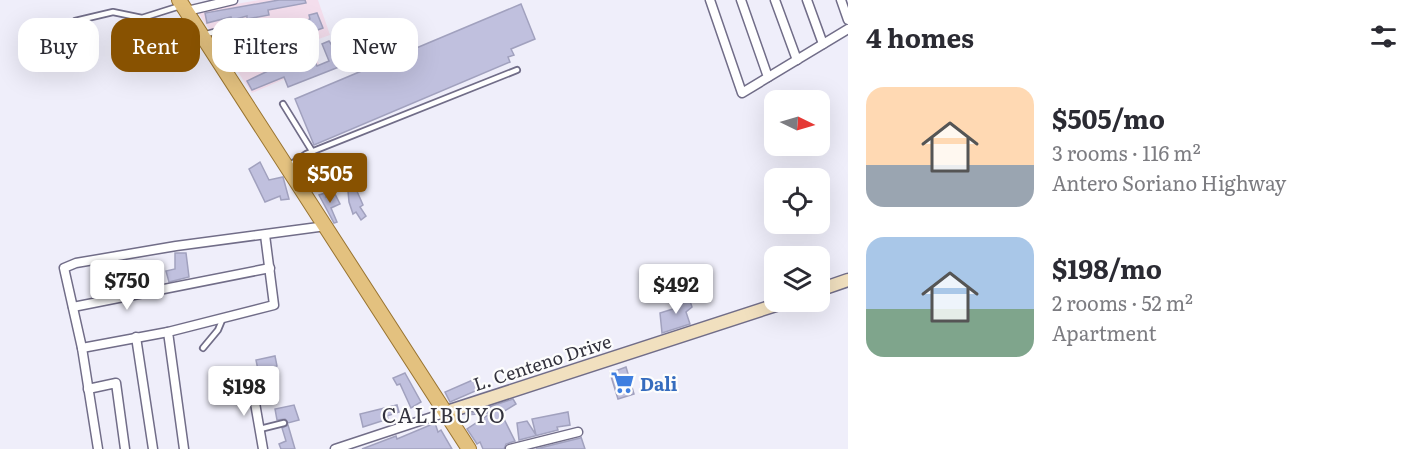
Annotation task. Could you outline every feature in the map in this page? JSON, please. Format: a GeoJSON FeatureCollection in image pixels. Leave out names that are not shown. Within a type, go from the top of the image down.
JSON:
{"type":"FeatureCollection","features":[{"type":"Feature","properties":{"kind":"main road"},"geometry":{"type":"LineString","coordinates":[[183,5],[469,449]]}},
{"type":"Feature","properties":{"kind":"street"},"geometry":{"type":"LineString","coordinates":[[183,5],[233,0]]}},
{"type":"Feature","properties":{"kind":"street"},"geometry":{"type":"LineString","coordinates":[[710,0],[742,93],[848,29]]}},
{"type":"Feature","properties":{"kind":"street"},"geometry":{"type":"LineString","coordinates":[[741,0],[768,77]]}},
{"type":"Feature","properties":{"kind":"street"},"geometry":{"type":"LineString","coordinates":[[775,0],[797,60]]}},
{"type":"Feature","properties":{"kind":"street"},"geometry":{"type":"LineString","coordinates":[[807,0],[823,44]]}},
{"type":"Feature","properties":{"kind":"street"},"geometry":{"type":"LineString","coordinates":[[841,0],[848,20]]}},
{"type":"Feature","properties":{"kind":"street"},"geometry":{"type":"LineString","coordinates":[[98,449],[82,348],[64,268],[76,263],[176,246],[326,226]]}},
{"type":"Feature","properties":{"kind":"street"},"geometry":{"type":"LineString","coordinates":[[82,348],[168,332],[274,305],[265,235]]}},
{"type":"Feature","properties":{"kind":"street"},"geometry":{"type":"LineString","coordinates":[[73,307],[270,268]]}},
{"type":"Feature","properties":{"kind":"street"},"geometry":{"type":"LineString","coordinates":[[830,286],[848,280]]}},
{"type":"Feature","properties":{"kind":"street","name":"L. Centeno Drive"},"geometry":{"type":"LineString","coordinates":[[447,412],[764,309]]}},
{"type":"Feature","properties":{"kind":"street"},"geometry":{"type":"LineString","coordinates":[[168,332],[184,449]]}},
{"type":"Feature","properties":{"kind":"street"},"geometry":{"type":"LineString","coordinates":[[136,337],[153,449]]}},
{"type":"Feature","properties":{"kind":"street"},"geometry":{"type":"LineString","coordinates":[[251,380],[263,449]]}},
{"type":"Feature","properties":{"kind":"street"},"geometry":{"type":"LineString","coordinates":[[88,389],[116,383],[125,449]]}},
{"type":"Feature","properties":{"kind":"street"},"geometry":{"type":"LineString","coordinates":[[335,449],[447,412]]}},
{"type":"Feature","properties":{"kind":"street"},"geometry":{"type":"LineString","coordinates":[[510,449],[578,432]]}},
{"type":"Feature","properties":{"kind":"lane"},"geometry":{"type":"LineString","coordinates":[[88,18],[113,12],[142,18],[183,5]]}},
{"type":"Feature","properties":{"kind":"lane"},"geometry":{"type":"LineString","coordinates":[[203,35],[212,33]]}},
{"type":"Feature","properties":{"kind":"lane"},"geometry":{"type":"LineString","coordinates":[[288,167],[312,151],[517,70]]}},
{"type":"Feature","properties":{"kind":"lane"},"geometry":{"type":"LineString","coordinates":[[283,104],[312,151]]}},
{"type":"Feature","properties":{"kind":"lane"},"geometry":{"type":"LineString","coordinates":[[203,348],[218,330],[223,318]]}},
{"type":"Feature","properties":{"kind":"lane"},"geometry":{"type":"LineString","coordinates":[[260,429],[284,423]]}},
{"type":"Feature","properties":{"kind":"shaded area"},"geometry":{"type":"Polygon","coordinates":[[[259,0],[318,0],[330,35],[319,39],[319,18],[212,18],[212,33],[197,11],[259,0]]]}},
{"type":"Feature","properties":{"kind":"shaded area"},"geometry":{"type":"Polygon","coordinates":[[[238,72],[301,72],[252,93],[238,72]]]}},
{"type":"Feature","properties":{"kind":"building"},"geometry":{"type":"Polygon","coordinates":[[[279,0],[305,0],[306,3],[268,10],[269,15],[252,18],[247,18],[247,16],[212,18],[212,22],[207,23],[205,13],[279,0]]]}},
{"type":"Feature","properties":{"kind":"building"},"geometry":{"type":"Polygon","coordinates":[[[521,4],[535,39],[511,49],[514,55],[508,57],[510,62],[314,145],[295,99],[359,72],[418,72],[418,47],[521,4]]]}},
{"type":"Feature","properties":{"kind":"building"},"geometry":{"type":"Polygon","coordinates":[[[317,13],[319,18],[310,18],[309,15],[317,13]]]}},
{"type":"Feature","properties":{"kind":"building"},"geometry":{"type":"Polygon","coordinates":[[[319,18],[323,28],[319,29],[319,18]]]}},
{"type":"Feature","properties":{"kind":"building"},"geometry":{"type":"Polygon","coordinates":[[[329,41],[331,44],[331,70],[288,87],[284,77],[252,90],[247,81],[266,72],[319,72],[319,65],[329,61],[322,44],[329,41]]]}},
{"type":"Feature","properties":{"kind":"building"},"geometry":{"type":"Polygon","coordinates":[[[260,162],[269,180],[283,177],[289,199],[281,200],[280,196],[265,202],[249,169],[260,162]]]}},
{"type":"Feature","properties":{"kind":"building"},"geometry":{"type":"Polygon","coordinates":[[[356,189],[363,205],[360,207],[366,216],[361,220],[356,212],[353,214],[349,202],[348,191],[356,189]]]}},
{"type":"Feature","properties":{"kind":"building"},"geometry":{"type":"Polygon","coordinates":[[[334,192],[340,204],[331,208],[337,222],[334,223],[319,195],[325,193],[326,197],[334,192]]]}},
{"type":"Feature","properties":{"kind":"building"},"geometry":{"type":"Polygon","coordinates":[[[175,253],[186,253],[189,277],[169,282],[166,271],[175,269],[175,253]]]}},
{"type":"Feature","properties":{"kind":"building"},"geometry":{"type":"Polygon","coordinates":[[[688,295],[692,307],[686,312],[690,324],[662,333],[660,313],[676,308],[673,299],[688,295]]]}},
{"type":"Feature","properties":{"kind":"building"},"geometry":{"type":"Polygon","coordinates":[[[275,356],[277,366],[258,370],[256,360],[275,356]]]}},
{"type":"Feature","properties":{"kind":"building","name":"Dali"},"geometry":{"type":"Polygon","coordinates":[[[626,367],[634,394],[618,399],[610,373],[626,367]]]}},
{"type":"Feature","properties":{"kind":"building"},"geometry":{"type":"Polygon","coordinates":[[[405,373],[421,402],[411,408],[400,384],[397,385],[393,378],[405,373]]]}},
{"type":"Feature","properties":{"kind":"building"},"geometry":{"type":"Polygon","coordinates":[[[475,379],[480,389],[450,402],[445,392],[475,379]]]}},
{"type":"Feature","properties":{"kind":"building"},"geometry":{"type":"Polygon","coordinates":[[[513,399],[516,404],[501,413],[515,441],[506,444],[504,449],[483,449],[480,442],[477,444],[467,429],[491,413],[465,415],[513,399]]]}},
{"type":"Feature","properties":{"kind":"building"},"geometry":{"type":"Polygon","coordinates":[[[294,405],[299,420],[288,423],[285,419],[277,420],[275,409],[294,405]]]}},
{"type":"Feature","properties":{"kind":"building"},"geometry":{"type":"Polygon","coordinates":[[[397,405],[399,412],[387,416],[388,419],[363,427],[360,414],[397,405]]]}},
{"type":"Feature","properties":{"kind":"building"},"geometry":{"type":"Polygon","coordinates":[[[568,412],[570,425],[557,427],[558,430],[519,440],[517,423],[527,421],[536,435],[532,419],[568,412]]]}},
{"type":"Feature","properties":{"kind":"building"},"geometry":{"type":"Polygon","coordinates":[[[435,423],[438,432],[441,430],[452,449],[362,449],[396,436],[397,439],[435,423]]]}},
{"type":"Feature","properties":{"kind":"building"},"geometry":{"type":"Polygon","coordinates":[[[288,425],[295,449],[281,449],[279,444],[286,441],[282,428],[288,425]]]}},
{"type":"Feature","properties":{"kind":"building"},"geometry":{"type":"Polygon","coordinates":[[[580,438],[585,449],[536,449],[580,438]]]}},
{"type":"Feature","properties":{"kind":"place","name":"Dali"},"geometry":{"type":"Point","coordinates":[622,383]}},
{"type":"Feature","properties":{"kind":"district","name":"CALIBUYO"},"geometry":{"type":"Point","coordinates":[444,413]}}]}
